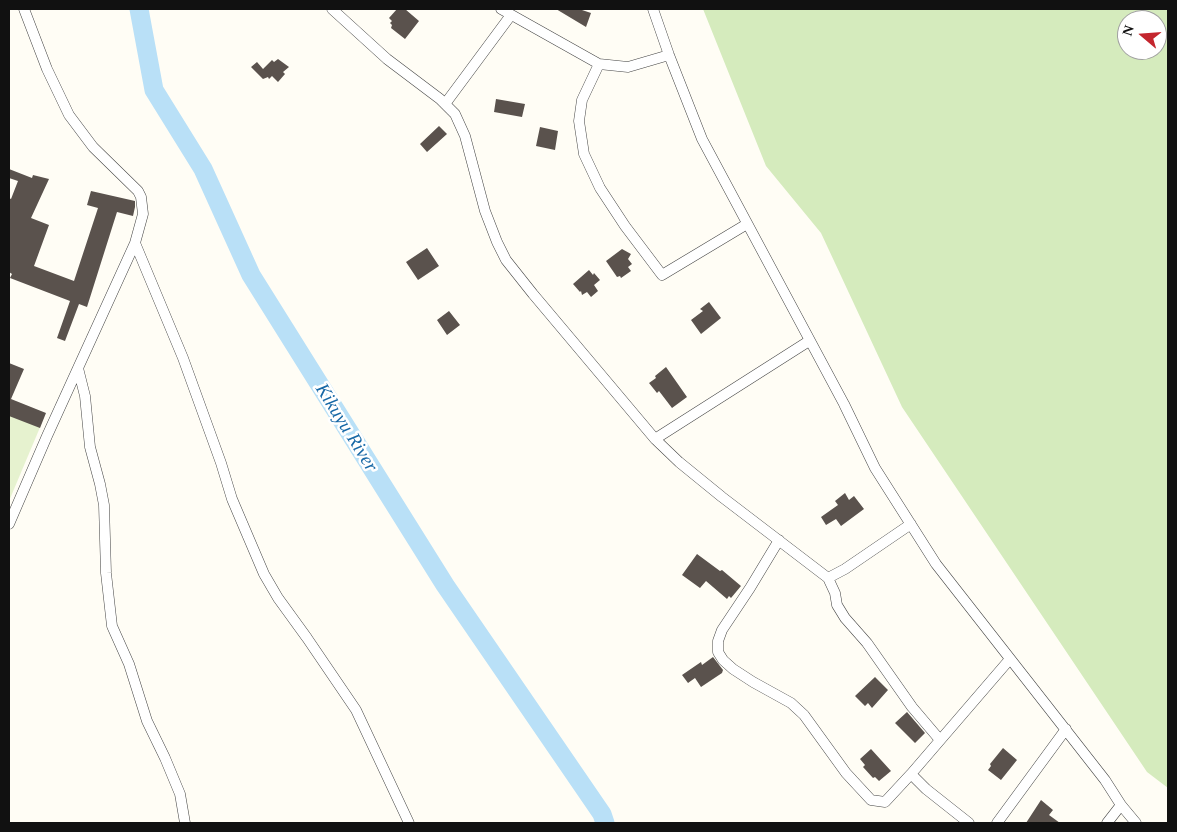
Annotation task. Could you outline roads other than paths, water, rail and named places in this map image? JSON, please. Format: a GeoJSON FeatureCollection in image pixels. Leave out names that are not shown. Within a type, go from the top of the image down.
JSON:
{"type":"FeatureCollection","features":[{"type":"Feature","properties":{"kind":"street"},"geometry":{"type":"LineString","coordinates":[[9,524],[135,243],[143,214],[141,197],[138,191],[93,147],[70,114],[47,69],[24,9]]}},
{"type":"Feature","properties":{"kind":"street"},"geometry":{"type":"LineString","coordinates":[[332,9],[387,59],[456,114],[465,136],[485,211],[496,242],[506,260],[655,439],[707,485],[828,578],[835,593],[837,605],[845,618],[867,643],[912,707],[940,740]]}},
{"type":"Feature","properties":{"kind":"street"},"geometry":{"type":"LineString","coordinates":[[501,9],[600,64],[628,66],[669,55]]}},
{"type":"Feature","properties":{"kind":"street"},"geometry":{"type":"LineString","coordinates":[[653,9],[702,138],[844,404],[875,468],[936,564],[1066,728],[1136,823]]}},
{"type":"Feature","properties":{"kind":"street"},"geometry":{"type":"LineString","coordinates":[[445,104],[511,15]]}},
{"type":"Feature","properties":{"kind":"street"},"geometry":{"type":"LineString","coordinates":[[600,64],[582,100],[579,121],[584,154],[600,188],[625,226],[662,275],[747,224]]}},
{"type":"Feature","properties":{"kind":"street"},"geometry":{"type":"LineString","coordinates":[[135,243],[183,358],[222,463],[232,499],[264,574],[278,598],[356,710],[409,823]]}},
{"type":"Feature","properties":{"kind":"street"},"geometry":{"type":"LineString","coordinates":[[655,439],[809,341]]}},
{"type":"Feature","properties":{"kind":"street"},"geometry":{"type":"LineString","coordinates":[[78,368],[85,396],[90,447],[104,505],[106,573],[112,626],[129,664],[146,721],[165,758],[180,794],[185,823]]}},
{"type":"Feature","properties":{"kind":"street"},"geometry":{"type":"LineString","coordinates":[[828,578],[846,569],[911,524]]}},
{"type":"Feature","properties":{"kind":"street"},"geometry":{"type":"LineString","coordinates":[[780,540],[722,630],[718,642],[718,652],[723,660],[733,669],[791,703],[804,715],[846,773],[871,800],[885,802],[1010,659]]}},
{"type":"Feature","properties":{"kind":"street"},"geometry":{"type":"LineString","coordinates":[[997,823],[1066,728]]}},
{"type":"Feature","properties":{"kind":"street"},"geometry":{"type":"LineString","coordinates":[[911,774],[926,789],[969,823]]}},
{"type":"Feature","properties":{"kind":"street"},"geometry":{"type":"LineString","coordinates":[[1107,823],[1121,805]]}},
{"type":"Feature","properties":{"kind":"waterway","name":"Kikuyu River"},"geometry":{"type":"LineString","coordinates":[[139,9],[154,90],[203,169],[251,275],[445,585],[602,814],[605,823]]}}]}
